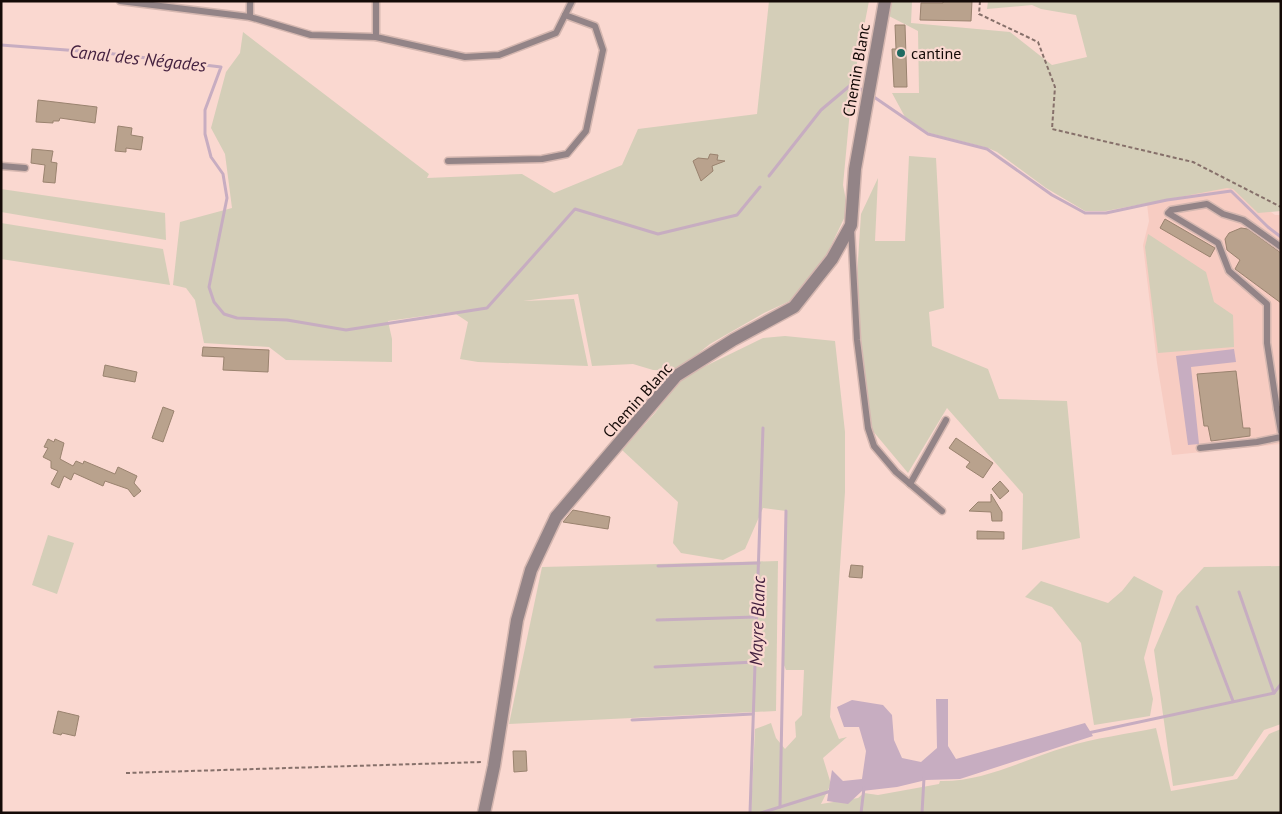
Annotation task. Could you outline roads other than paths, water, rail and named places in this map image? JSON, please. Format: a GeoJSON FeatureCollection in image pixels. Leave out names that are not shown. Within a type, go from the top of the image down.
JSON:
{"type":"FeatureCollection","features":[{"type":"Feature","properties":{"kind":"street","name":"Chemin Blanc"},"geometry":{"type":"LineString","coordinates":[[484,813],[494,766],[517,620],[531,570],[556,516],[676,376],[733,340],[794,307],[832,259],[851,225],[855,169],[885,1]]}},
{"type":"Feature","properties":{"kind":"lane"},"geometry":{"type":"LineString","coordinates":[[120,1],[250,16],[311,35],[376,37],[465,57],[499,55],[556,33],[572,1]]}},
{"type":"Feature","properties":{"kind":"lane"},"geometry":{"type":"LineString","coordinates":[[250,1],[250,16]]}},
{"type":"Feature","properties":{"kind":"lane"},"geometry":{"type":"LineString","coordinates":[[376,1],[376,37]]}},
{"type":"Feature","properties":{"kind":"lane"},"geometry":{"type":"LineString","coordinates":[[448,161],[542,159],[567,154],[586,131],[603,50],[595,26],[565,15]]}},
{"type":"Feature","properties":{"kind":"lane"},"geometry":{"type":"LineString","coordinates":[[1,166],[26,168]]}},
{"type":"Feature","properties":{"kind":"lane"},"geometry":{"type":"LineString","coordinates":[[1281,247],[1243,220],[1223,214],[1207,204],[1171,210],[1168,213],[1218,243],[1229,272],[1267,304],[1267,343],[1279,409],[1281,432]]}},
{"type":"Feature","properties":{"kind":"lane"},"geometry":{"type":"LineString","coordinates":[[851,225],[857,340],[868,428],[874,446],[896,472],[942,511]]}},
{"type":"Feature","properties":{"kind":"lane"},"geometry":{"type":"LineString","coordinates":[[910,484],[946,420]]}},
{"type":"Feature","properties":{"kind":"lane"},"geometry":{"type":"LineString","coordinates":[[1200,448],[1257,442],[1281,437]]}},
{"type":"Feature","properties":{"kind":"waterway","name":"Canal des Négades"},"geometry":{"type":"LineString","coordinates":[[1,45],[106,53],[221,67],[205,110],[205,134],[211,157],[223,174],[227,198],[209,287],[214,302],[224,314],[237,318],[287,320],[346,330],[487,308],[575,209],[658,234],[737,215],[760,187]]}},
{"type":"Feature","properties":{"kind":"waterway","name":"Canal des Négades"},"geometry":{"type":"LineString","coordinates":[[769,176],[821,110],[853,83],[863,91]]}},
{"type":"Feature","properties":{"kind":"waterway"},"geometry":{"type":"LineString","coordinates":[[874,97],[928,134],[987,149],[1052,195],[1085,213],[1106,213],[1167,200],[1231,191],[1281,237]]}},
{"type":"Feature","properties":{"kind":"waterway","name":"Mayre Blanc"},"geometry":{"type":"LineString","coordinates":[[750,813],[763,428]]}},
{"type":"Feature","properties":{"kind":"waterway"},"geometry":{"type":"LineString","coordinates":[[780,807],[786,511]]}},
{"type":"Feature","properties":{"kind":"waterway"},"geometry":{"type":"LineString","coordinates":[[658,566],[759,563]]}},
{"type":"Feature","properties":{"kind":"waterway"},"geometry":{"type":"LineString","coordinates":[[1239,592],[1274,693]]}},
{"type":"Feature","properties":{"kind":"waterway"},"geometry":{"type":"LineString","coordinates":[[1197,607],[1233,701]]}},
{"type":"Feature","properties":{"kind":"waterway"},"geometry":{"type":"LineString","coordinates":[[657,620],[756,617]]}},
{"type":"Feature","properties":{"kind":"waterway"},"geometry":{"type":"LineString","coordinates":[[655,667],[755,662]]}},
{"type":"Feature","properties":{"kind":"waterway"},"geometry":{"type":"LineString","coordinates":[[1088,733],[1274,693],[1281,684]]}},
{"type":"Feature","properties":{"kind":"waterway"},"geometry":{"type":"LineString","coordinates":[[632,720],[753,714]]}},
{"type":"Feature","properties":{"kind":"waterway"},"geometry":{"type":"LineString","coordinates":[[922,813],[924,778]]}},
{"type":"Feature","properties":{"kind":"waterway"},"geometry":{"type":"LineString","coordinates":[[861,813],[864,788]]}},
{"type":"Feature","properties":{"kind":"waterway"},"geometry":{"type":"LineString","coordinates":[[761,813],[831,791]]}},
{"type":"Feature","properties":{"kind":"place","name":"cantine"},"geometry":{"type":"Point","coordinates":[901,53]}}]}
